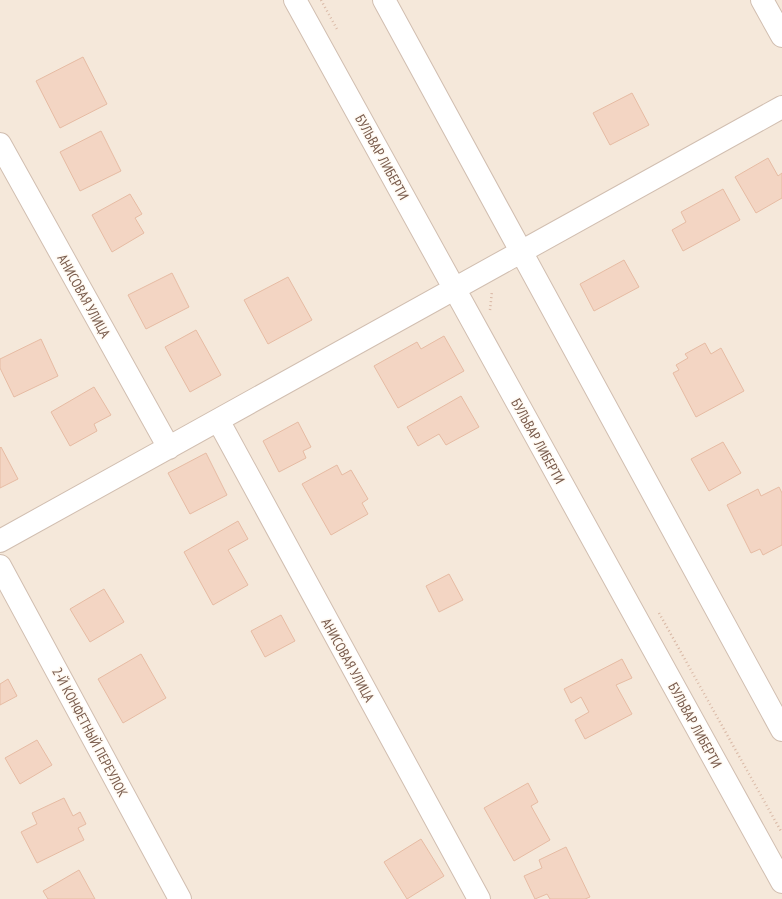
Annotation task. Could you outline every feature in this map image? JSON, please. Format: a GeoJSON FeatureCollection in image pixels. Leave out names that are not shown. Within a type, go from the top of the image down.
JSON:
{"type":"FeatureCollection","features":[{"type":"Feature","properties":{"kind":"street","name":"БУЛЬВАР ЛИБЕРТИ"},"geometry":{"type":"LineString","coordinates":[[295,0],[782,882]]}},
{"type":"Feature","properties":{"kind":"street"},"geometry":{"type":"LineString","coordinates":[[384,0],[782,730]]}},
{"type":"Feature","properties":{"kind":"street"},"geometry":{"type":"LineString","coordinates":[[762,0],[782,36]]}},
{"type":"Feature","properties":{"kind":"street"},"geometry":{"type":"LineString","coordinates":[[0,541],[782,107]]}},
{"type":"Feature","properties":{"kind":"street","name":"АНИСОВАЯ УЛИЦА"},"geometry":{"type":"LineString","coordinates":[[0,144],[169,448]]}},
{"type":"Feature","properties":{"kind":"street","name":"АНИСОВАЯ УЛИЦА"},"geometry":{"type":"LineString","coordinates":[[218,420],[479,899]]}},
{"type":"Feature","properties":{"kind":"street","name":"2-Й КОНФЕТНЫЙ ПЕРЕУЛОК"},"geometry":{"type":"LineString","coordinates":[[0,566],[180,899]]}},
{"type":"Feature","properties":{"kind":"path"},"geometry":{"type":"LineString","coordinates":[[321,0],[339,34]]}},
{"type":"Feature","properties":{"kind":"path"},"geometry":{"type":"LineString","coordinates":[[490,312],[495,266]]}},
{"type":"Feature","properties":{"kind":"path"},"geometry":{"type":"LineString","coordinates":[[657,610],[782,832]]}},
{"type":"Feature","properties":{"kind":"shaded area"},"geometry":{"type":"Polygon","coordinates":[[[0,0],[782,0],[782,899],[0,899],[0,0]]]}},
{"type":"Feature","properties":{"kind":"building"},"geometry":{"type":"Polygon","coordinates":[[[83,57],[107,104],[60,128],[36,81],[83,57]]]}},
{"type":"Feature","properties":{"kind":"building"},"geometry":{"type":"Polygon","coordinates":[[[632,93],[649,125],[610,145],[593,113],[632,93]]]}},
{"type":"Feature","properties":{"kind":"building"},"geometry":{"type":"Polygon","coordinates":[[[101,131],[121,171],[80,191],[60,152],[101,131]]]}},
{"type":"Feature","properties":{"kind":"building"},"geometry":{"type":"Polygon","coordinates":[[[768,158],[778,176],[782,173],[782,198],[756,213],[735,177],[768,158]]]}},
{"type":"Feature","properties":{"kind":"building"},"geometry":{"type":"Polygon","coordinates":[[[723,189],[740,220],[683,251],[672,230],[686,222],[681,212],[723,189]]]}},
{"type":"Feature","properties":{"kind":"building"},"geometry":{"type":"Polygon","coordinates":[[[130,194],[142,214],[135,218],[144,233],[112,252],[92,215],[130,194]]]}},
{"type":"Feature","properties":{"kind":"building"},"geometry":{"type":"Polygon","coordinates":[[[624,260],[639,287],[594,311],[580,284],[624,260]]]}},
{"type":"Feature","properties":{"kind":"building"},"geometry":{"type":"Polygon","coordinates":[[[172,273],[189,307],[146,329],[128,295],[172,273]]]}},
{"type":"Feature","properties":{"kind":"building"},"geometry":{"type":"Polygon","coordinates":[[[288,277],[312,320],[268,344],[244,300],[288,277]]]}},
{"type":"Feature","properties":{"kind":"building"},"geometry":{"type":"Polygon","coordinates":[[[196,330],[221,375],[190,392],[165,347],[196,330]]]}},
{"type":"Feature","properties":{"kind":"building"},"geometry":{"type":"Polygon","coordinates":[[[444,336],[464,371],[398,408],[374,366],[417,342],[421,349],[444,336]]]}},
{"type":"Feature","properties":{"kind":"building"},"geometry":{"type":"Polygon","coordinates":[[[41,339],[58,376],[14,397],[0,368],[0,359],[41,339]]]}},
{"type":"Feature","properties":{"kind":"building"},"geometry":{"type":"Polygon","coordinates":[[[705,343],[711,354],[721,348],[744,391],[696,417],[673,373],[679,370],[676,365],[688,358],[685,354],[705,343]]]}},
{"type":"Feature","properties":{"kind":"building"},"geometry":{"type":"Polygon","coordinates":[[[94,387],[111,415],[94,424],[97,431],[70,446],[51,412],[94,387]]]}},
{"type":"Feature","properties":{"kind":"building"},"geometry":{"type":"Polygon","coordinates":[[[461,396],[479,427],[446,445],[439,434],[418,446],[407,427],[461,396]]]}},
{"type":"Feature","properties":{"kind":"building"},"geometry":{"type":"Polygon","coordinates":[[[298,422],[311,447],[303,451],[306,458],[279,472],[263,441],[298,422]]]}},
{"type":"Feature","properties":{"kind":"building"},"geometry":{"type":"Polygon","coordinates":[[[723,442],[741,473],[709,491],[691,459],[723,442]]]}},
{"type":"Feature","properties":{"kind":"building"},"geometry":{"type":"Polygon","coordinates":[[[1,447],[18,479],[0,488],[0,448],[1,447]]]}},
{"type":"Feature","properties":{"kind":"building"},"geometry":{"type":"Polygon","coordinates":[[[206,453],[227,495],[190,514],[168,473],[206,453]]]}},
{"type":"Feature","properties":{"kind":"building"},"geometry":{"type":"Polygon","coordinates":[[[337,465],[342,475],[351,470],[368,499],[362,503],[368,514],[331,535],[302,484],[337,465]]]}},
{"type":"Feature","properties":{"kind":"building"},"geometry":{"type":"Polygon","coordinates":[[[779,487],[782,493],[782,545],[763,555],[760,549],[751,553],[727,505],[758,489],[761,496],[779,487]]]}},
{"type":"Feature","properties":{"kind":"building"},"geometry":{"type":"Polygon","coordinates":[[[238,521],[248,539],[228,550],[248,585],[213,605],[184,552],[238,521]]]}},
{"type":"Feature","properties":{"kind":"building"},"geometry":{"type":"Polygon","coordinates":[[[449,574],[463,600],[439,612],[426,586],[449,574]]]}},
{"type":"Feature","properties":{"kind":"building"},"geometry":{"type":"Polygon","coordinates":[[[104,589],[124,622],[90,642],[70,609],[104,589]]]}},
{"type":"Feature","properties":{"kind":"building"},"geometry":{"type":"Polygon","coordinates":[[[281,615],[295,641],[265,657],[251,631],[281,615]]]}},
{"type":"Feature","properties":{"kind":"building"},"geometry":{"type":"Polygon","coordinates":[[[141,654],[166,698],[123,723],[98,679],[141,654]]]}},
{"type":"Feature","properties":{"kind":"building"},"geometry":{"type":"Polygon","coordinates":[[[622,659],[632,678],[616,685],[632,714],[585,739],[575,720],[589,712],[581,697],[571,703],[564,689],[622,659]]]}},
{"type":"Feature","properties":{"kind":"building"},"geometry":{"type":"Polygon","coordinates":[[[8,679],[17,696],[0,705],[0,684],[8,679]]]}},
{"type":"Feature","properties":{"kind":"building"},"geometry":{"type":"Polygon","coordinates":[[[37,740],[52,765],[20,784],[5,758],[37,740]]]}},
{"type":"Feature","properties":{"kind":"building"},"geometry":{"type":"Polygon","coordinates":[[[528,783],[538,802],[531,806],[550,840],[514,861],[484,808],[528,783]]]}},
{"type":"Feature","properties":{"kind":"building"},"geometry":{"type":"Polygon","coordinates":[[[64,798],[73,816],[80,812],[86,824],[78,828],[84,840],[37,863],[21,832],[37,824],[32,813],[64,798]]]}},
{"type":"Feature","properties":{"kind":"building"},"geometry":{"type":"Polygon","coordinates":[[[421,839],[444,876],[407,899],[384,862],[421,839]]]}},
{"type":"Feature","properties":{"kind":"building"},"geometry":{"type":"Polygon","coordinates":[[[566,847],[590,897],[585,899],[550,899],[547,894],[535,899],[524,876],[542,868],[539,860],[566,847]]]}},
{"type":"Feature","properties":{"kind":"building"},"geometry":{"type":"Polygon","coordinates":[[[79,870],[95,899],[48,899],[43,891],[79,870]]]}}]}
